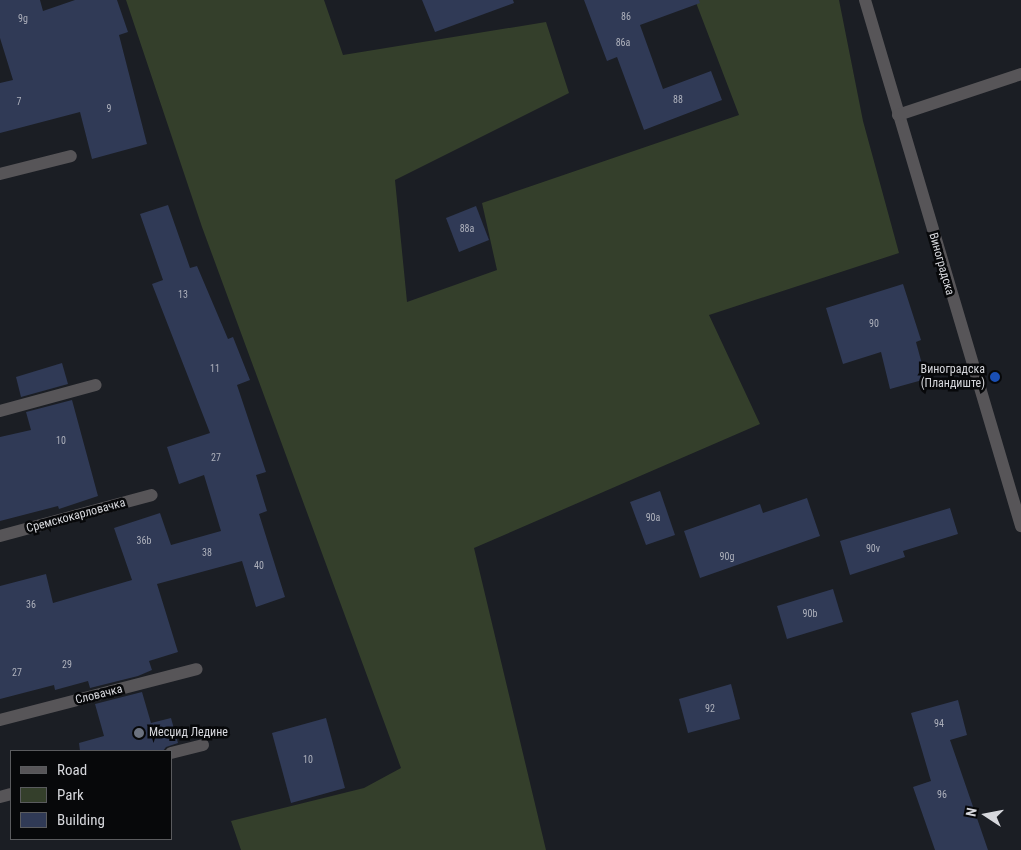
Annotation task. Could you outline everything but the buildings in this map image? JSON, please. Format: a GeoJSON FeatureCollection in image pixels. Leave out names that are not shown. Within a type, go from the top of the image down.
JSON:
{"type":"FeatureCollection","features":[{"type":"Feature","properties":{"kind":"street","name":"Виноградска"},"geometry":{"type":"LineString","coordinates":[[865,0],[1021,526]]}},
{"type":"Feature","properties":{"kind":"street"},"geometry":{"type":"LineString","coordinates":[[898,116],[1021,74]]}},
{"type":"Feature","properties":{"kind":"street"},"geometry":{"type":"LineString","coordinates":[[0,174],[71,156]]}},
{"type":"Feature","properties":{"kind":"street"},"geometry":{"type":"LineString","coordinates":[[0,411],[96,385]]}},
{"type":"Feature","properties":{"kind":"street","name":"Сремскокарловачка"},"geometry":{"type":"LineString","coordinates":[[0,536],[152,495]]}},
{"type":"Feature","properties":{"kind":"street","name":"Словачка"},"geometry":{"type":"LineString","coordinates":[[0,720],[197,669]]}},
{"type":"Feature","properties":{"kind":"street"},"geometry":{"type":"LineString","coordinates":[[172,753],[203,745]]}},
{"type":"Feature","properties":{"kind":"green space"},"geometry":{"type":"Polygon","coordinates":[[[126,0],[324,0],[343,55],[546,22],[569,93],[395,180],[407,302],[497,270],[482,203],[739,115],[695,0],[839,0],[863,121],[899,253],[709,315],[760,424],[474,548],[546,850],[241,850],[231,821],[364,788],[401,768],[202,227],[126,0]]]}},
{"type":"Feature","properties":{"kind":"place","name":"Виноградска (Пландиште)"},"geometry":{"type":"Point","coordinates":[995,377]}},
{"type":"Feature","properties":{"kind":"place","name":"Месџид Ледине"},"geometry":{"type":"Point","coordinates":[139,733]}}]}
